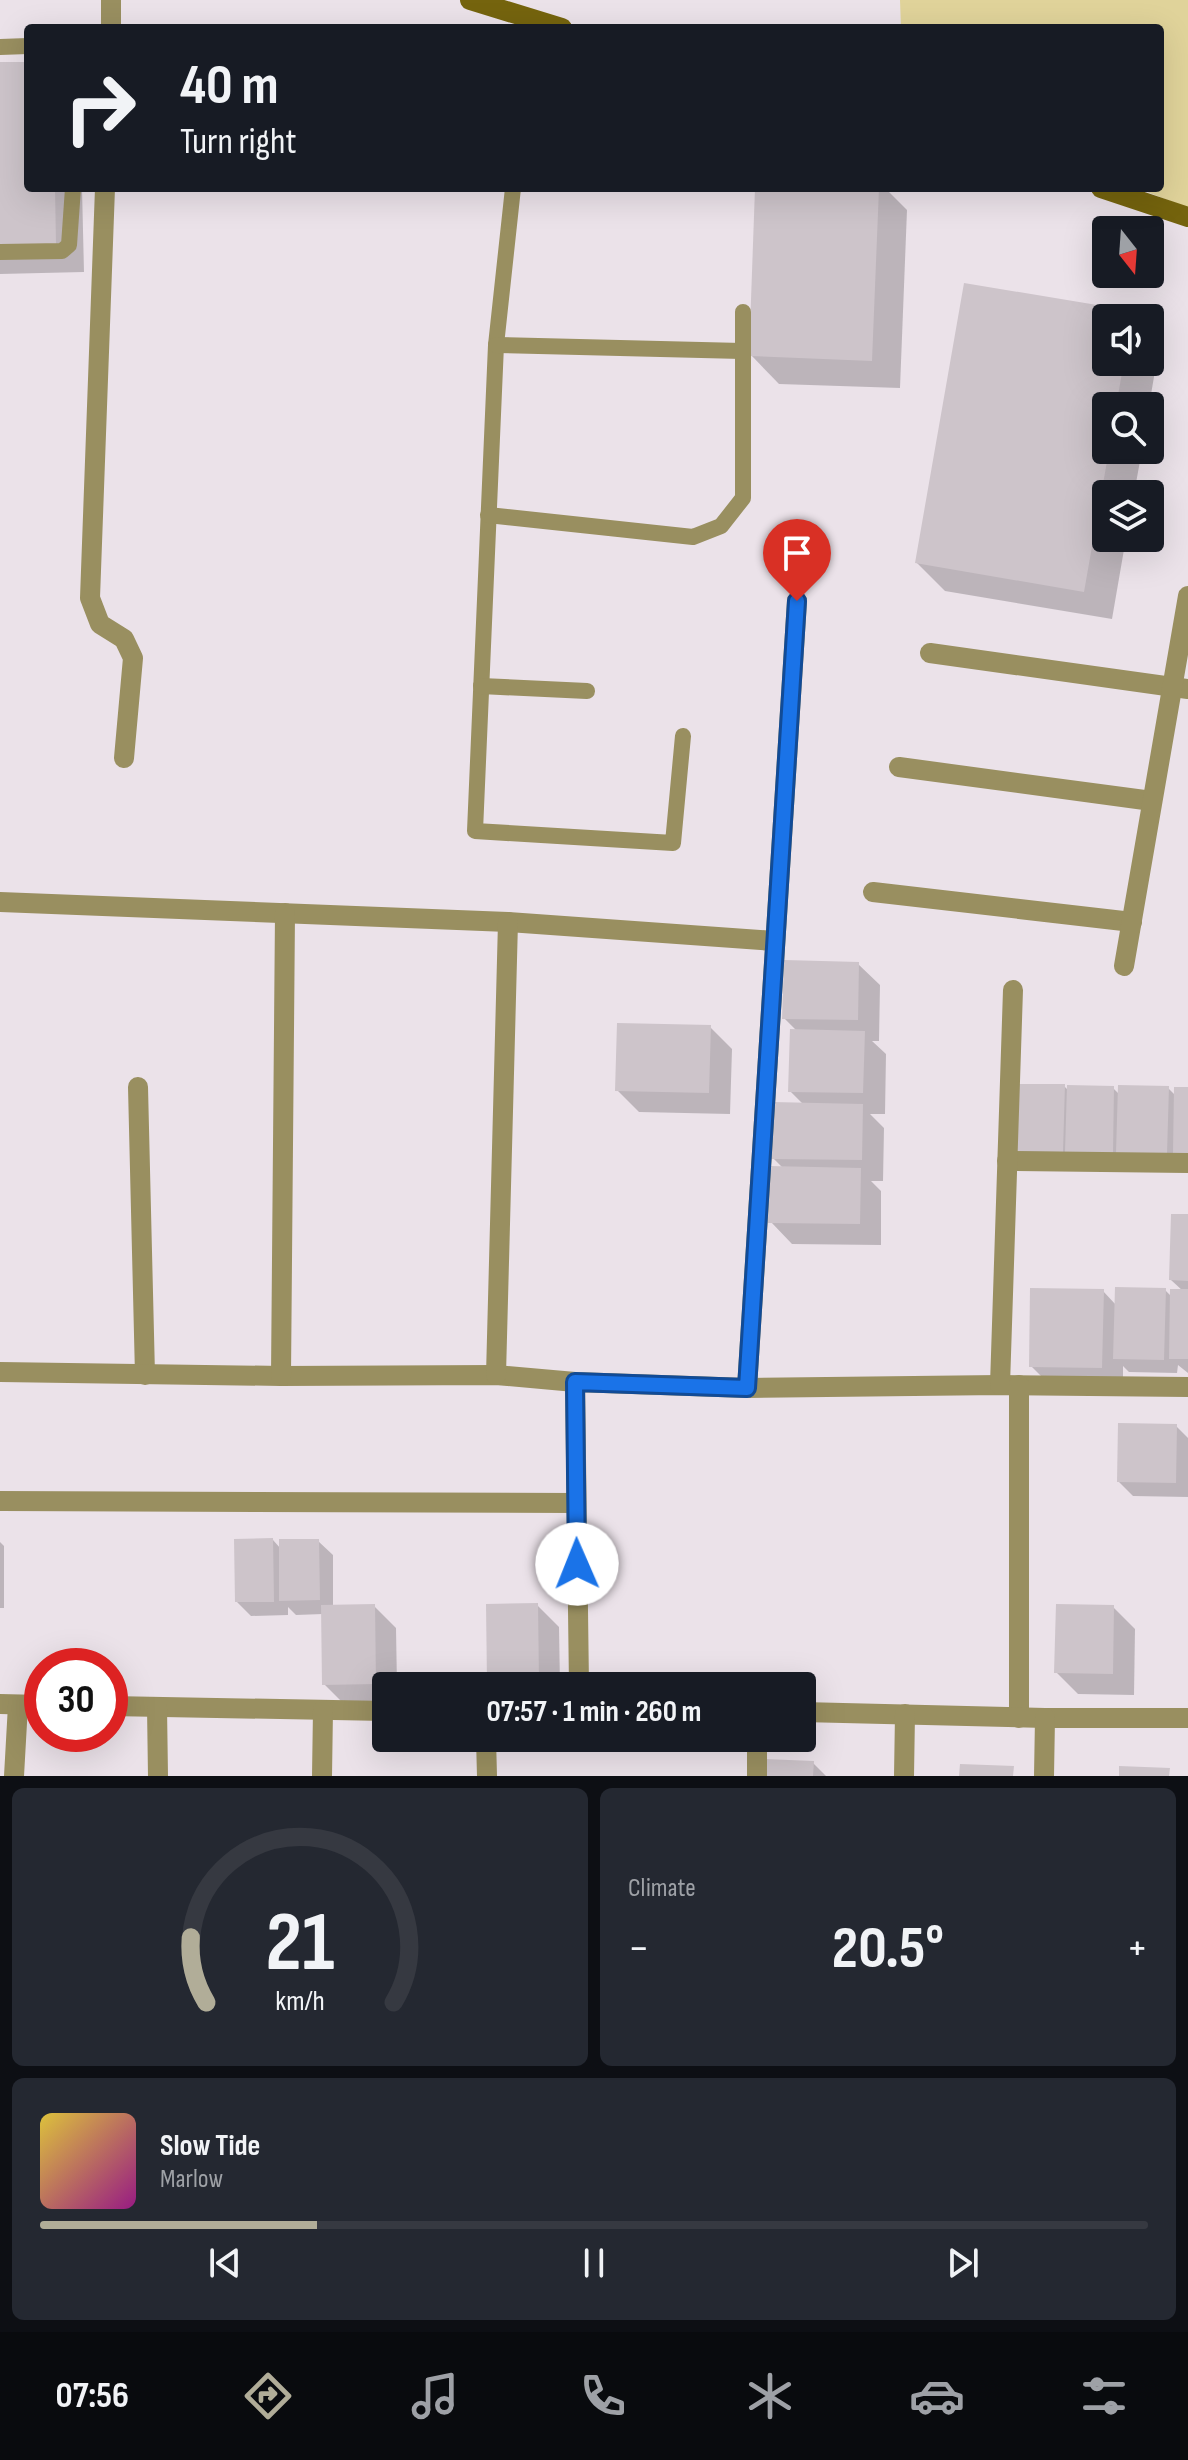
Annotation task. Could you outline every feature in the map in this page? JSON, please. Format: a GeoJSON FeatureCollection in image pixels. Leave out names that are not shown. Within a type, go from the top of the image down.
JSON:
{"type":"FeatureCollection","features":[{"type":"Feature","properties":{"kind":"street"},"geometry":{"type":"LineString","coordinates":[[111,0],[111,24]]}},
{"type":"Feature","properties":{"kind":"street"},"geometry":{"type":"LineString","coordinates":[[470,0],[544,24]]}},
{"type":"Feature","properties":{"kind":"street"},"geometry":{"type":"LineString","coordinates":[[105,192],[90,598],[100,624],[124,639],[133,658],[124,758]]}},
{"type":"Feature","properties":{"kind":"street"},"geometry":{"type":"LineString","coordinates":[[1113,192],[1188,217]]}},
{"type":"Feature","properties":{"kind":"street"},"geometry":{"type":"LineString","coordinates":[[1124,966],[1152,801],[1180,688],[1188,596]]}},
{"type":"Feature","properties":{"kind":"street"},"geometry":{"type":"LineString","coordinates":[[747,1388],[797,601]]}},
{"type":"Feature","properties":{"kind":"street"},"geometry":{"type":"LineString","coordinates":[[930,653],[1180,688]]}},
{"type":"Feature","properties":{"kind":"street"},"geometry":{"type":"LineString","coordinates":[[899,767],[1152,801]]}},
{"type":"Feature","properties":{"kind":"street"},"geometry":{"type":"LineString","coordinates":[[873,892],[1132,922]]}},
{"type":"Feature","properties":{"kind":"street"},"geometry":{"type":"LineString","coordinates":[[0,902],[508,922],[774,941]]}},
{"type":"Feature","properties":{"kind":"street"},"geometry":{"type":"LineString","coordinates":[[281,1376],[285,913]]}},
{"type":"Feature","properties":{"kind":"street"},"geometry":{"type":"LineString","coordinates":[[496,1375],[508,922]]}},
{"type":"Feature","properties":{"kind":"street"},"geometry":{"type":"LineString","coordinates":[[1013,990],[1007,1161],[1019,1718]]}},
{"type":"Feature","properties":{"kind":"street"},"geometry":{"type":"LineString","coordinates":[[138,1087],[145,1375]]}},
{"type":"Feature","properties":{"kind":"street"},"geometry":{"type":"LineString","coordinates":[[1007,1161],[1188,1163]]}},
{"type":"Feature","properties":{"kind":"street"},"geometry":{"type":"LineString","coordinates":[[0,1372],[496,1375],[575,1382],[747,1388],[1010,1385],[1188,1387]]}},
{"type":"Feature","properties":{"kind":"street"},"geometry":{"type":"LineString","coordinates":[[575,1382],[579,1672]]}},
{"type":"Feature","properties":{"kind":"street"},"geometry":{"type":"LineString","coordinates":[[0,1501],[575,1503]]}},
{"type":"Feature","properties":{"kind":"street"},"geometry":{"type":"LineString","coordinates":[[9,1705],[14,1776]]}},
{"type":"Feature","properties":{"kind":"street"},"geometry":{"type":"LineString","coordinates":[[128,1706],[372,1711]]}},
{"type":"Feature","properties":{"kind":"street"},"geometry":{"type":"LineString","coordinates":[[157,1707],[158,1776]]}},
{"type":"Feature","properties":{"kind":"street"},"geometry":{"type":"LineString","coordinates":[[322,1776],[323,1710]]}},
{"type":"Feature","properties":{"kind":"street"},"geometry":{"type":"LineString","coordinates":[[816,1712],[1019,1718],[1188,1718]]}},
{"type":"Feature","properties":{"kind":"street"},"geometry":{"type":"LineString","coordinates":[[904,1776],[905,1714]]}},
{"type":"Feature","properties":{"kind":"street"},"geometry":{"type":"LineString","coordinates":[[1044,1776],[1045,1718]]}},
{"type":"Feature","properties":{"kind":"street"},"geometry":{"type":"LineString","coordinates":[[486,1752],[487,1776]]}},
{"type":"Feature","properties":{"kind":"street"},"geometry":{"type":"LineString","coordinates":[[757,1752],[757,1776]]}},
{"type":"Feature","properties":{"kind":"lane"},"geometry":{"type":"LineString","coordinates":[[0,47],[24,46]]}},
{"type":"Feature","properties":{"kind":"lane"},"geometry":{"type":"LineString","coordinates":[[0,252],[62,251],[69,245],[73,192]]}},
{"type":"Feature","properties":{"kind":"lane"},"geometry":{"type":"LineString","coordinates":[[513,192],[496,345],[475,831],[673,843],[683,736]]}},
{"type":"Feature","properties":{"kind":"lane"},"geometry":{"type":"LineString","coordinates":[[488,515],[693,537],[721,526],[743,498],[743,312]]}},
{"type":"Feature","properties":{"kind":"lane"},"geometry":{"type":"LineString","coordinates":[[496,345],[742,351]]}},
{"type":"Feature","properties":{"kind":"lane"},"geometry":{"type":"LineString","coordinates":[[481,686],[587,691]]}},
{"type":"Feature","properties":{"kind":"shaded area"},"geometry":{"type":"Polygon","coordinates":[[[900,0],[1188,0],[1188,208],[1147,192],[1164,192],[1164,24],[901,24],[900,0]]]}},
{"type":"Feature","properties":{"kind":"building"},"geometry":{"type":"Polygon","coordinates":[[[0,62],[24,62],[24,192],[55,192],[56,244],[0,245],[0,62]]]}},
{"type":"Feature","properties":{"kind":"building"},"geometry":{"type":"Polygon","coordinates":[[[755,192],[879,192],[872,361],[749,356],[755,192]]]}},
{"type":"Feature","properties":{"kind":"building"},"geometry":{"type":"Polygon","coordinates":[[[964,283],[1092,304],[1092,376],[1121,376],[1119,392],[1092,392],[1092,464],[1107,464],[1104,480],[1092,480],[1092,547],[1084,592],[915,563],[964,283]]]}},
{"type":"Feature","properties":{"kind":"building"},"geometry":{"type":"Polygon","coordinates":[[[784,960],[859,962],[858,1020],[782,1019],[784,960]]]}},
{"type":"Feature","properties":{"kind":"building"},"geometry":{"type":"Polygon","coordinates":[[[617,1023],[711,1025],[709,1093],[615,1091],[617,1023]]]}},
{"type":"Feature","properties":{"kind":"building"},"geometry":{"type":"Polygon","coordinates":[[[790,1029],[865,1031],[863,1093],[788,1092],[790,1029]]]}},
{"type":"Feature","properties":{"kind":"building"},"geometry":{"type":"Polygon","coordinates":[[[1018,1084],[1065,1084],[1063,1152],[1016,1151],[1018,1084]]]}},
{"type":"Feature","properties":{"kind":"building"},"geometry":{"type":"Polygon","coordinates":[[[1067,1085],[1114,1086],[1113,1153],[1065,1152],[1067,1085]]]}},
{"type":"Feature","properties":{"kind":"building"},"geometry":{"type":"Polygon","coordinates":[[[1118,1085],[1169,1086],[1167,1154],[1116,1153],[1118,1085]]]}},
{"type":"Feature","properties":{"kind":"building"},"geometry":{"type":"Polygon","coordinates":[[[1174,1087],[1188,1087],[1188,1154],[1173,1154],[1174,1087]]]}},
{"type":"Feature","properties":{"kind":"building"},"geometry":{"type":"Polygon","coordinates":[[[772,1102],[863,1104],[862,1160],[771,1159],[772,1102]]]}},
{"type":"Feature","properties":{"kind":"building"},"geometry":{"type":"Polygon","coordinates":[[[769,1166],[861,1168],[860,1224],[768,1223],[769,1166]]]}},
{"type":"Feature","properties":{"kind":"building"},"geometry":{"type":"Polygon","coordinates":[[[1171,1214],[1188,1214],[1188,1281],[1169,1280],[1171,1214]]]}},
{"type":"Feature","properties":{"kind":"building"},"geometry":{"type":"Polygon","coordinates":[[[1115,1287],[1166,1288],[1164,1360],[1113,1359],[1115,1287]]]}},
{"type":"Feature","properties":{"kind":"building"},"geometry":{"type":"Polygon","coordinates":[[[1030,1288],[1104,1289],[1102,1368],[1029,1367],[1030,1288]]]}},
{"type":"Feature","properties":{"kind":"building"},"geometry":{"type":"Polygon","coordinates":[[[1170,1289],[1188,1289],[1188,1359],[1169,1359],[1170,1289]]]}},
{"type":"Feature","properties":{"kind":"building"},"geometry":{"type":"Polygon","coordinates":[[[1118,1423],[1177,1424],[1176,1483],[1117,1482],[1118,1423]]]}},
{"type":"Feature","properties":{"kind":"building"},"geometry":{"type":"Polygon","coordinates":[[[273,1538],[274,1602],[235,1602],[234,1539],[273,1538]]]}},
{"type":"Feature","properties":{"kind":"building"},"geometry":{"type":"Polygon","coordinates":[[[279,1539],[319,1539],[320,1600],[279,1601],[279,1539]]]}},
{"type":"Feature","properties":{"kind":"building"},"geometry":{"type":"Polygon","coordinates":[[[538,1603],[539,1672],[487,1672],[486,1604],[538,1603]]]}},
{"type":"Feature","properties":{"kind":"building"},"geometry":{"type":"Polygon","coordinates":[[[375,1604],[376,1672],[372,1672],[372,1684],[322,1685],[321,1605],[375,1604]]]}},
{"type":"Feature","properties":{"kind":"building"},"geometry":{"type":"Polygon","coordinates":[[[1056,1604],[1114,1605],[1113,1674],[1054,1673],[1056,1604]]]}},
{"type":"Feature","properties":{"kind":"building"},"geometry":{"type":"Polygon","coordinates":[[[764,1759],[814,1761],[813,1776],[763,1776],[764,1759]]]}},
{"type":"Feature","properties":{"kind":"building"},"geometry":{"type":"Polygon","coordinates":[[[960,1764],[1014,1766],[1013,1776],[959,1776],[960,1764]]]}},
{"type":"Feature","properties":{"kind":"building"},"geometry":{"type":"Polygon","coordinates":[[[1119,1766],[1170,1768],[1169,1776],[1119,1776],[1119,1766]]]}},
{"type":"Feature","properties":{"kind":"route"},"geometry":{"type":"LineString","coordinates":[[577,1564],[575,1382],[747,1388],[797,601]]}}]}
